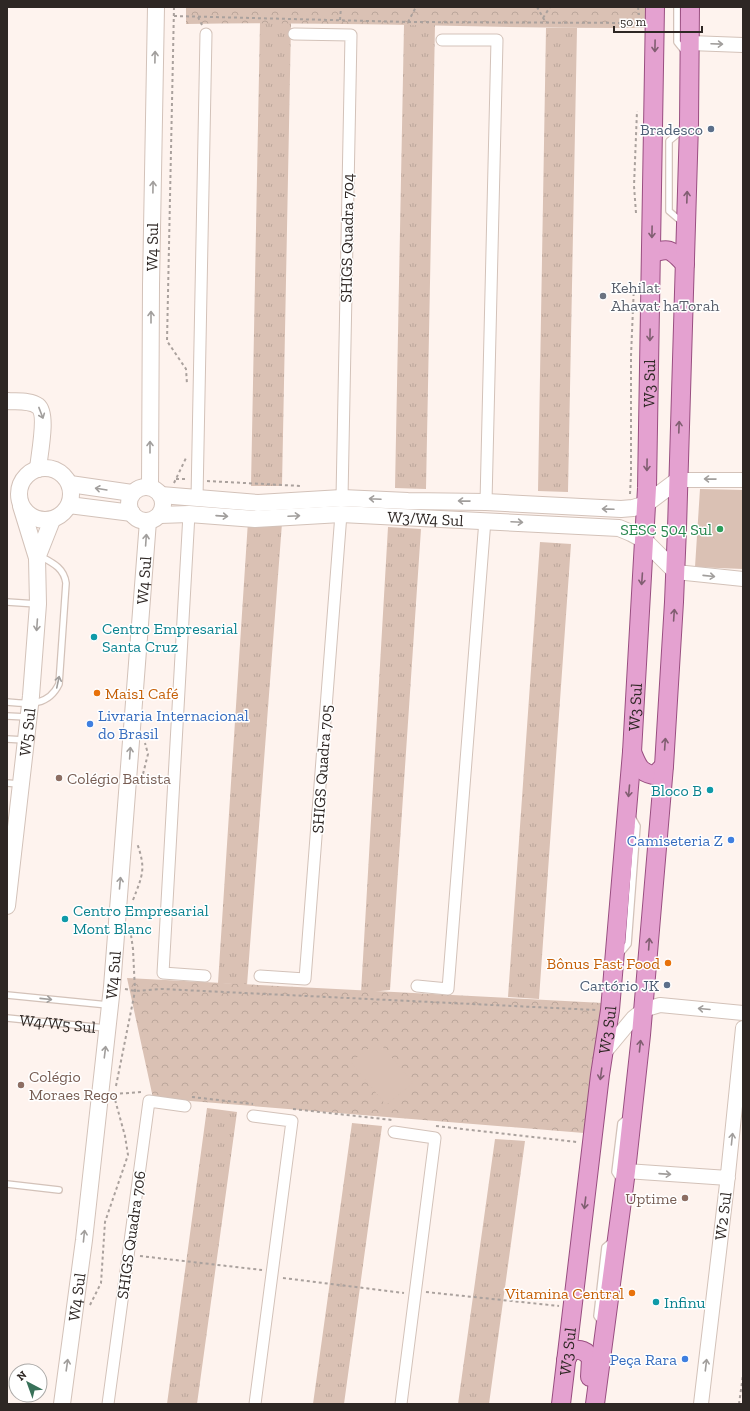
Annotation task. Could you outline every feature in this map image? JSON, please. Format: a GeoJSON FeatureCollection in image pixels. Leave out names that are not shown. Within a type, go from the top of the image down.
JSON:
{"type":"FeatureCollection","features":[{"type":"Feature","properties":{"kind":"main road","name":"W4 Sul"},"geometry":{"type":"LineString","coordinates":[[156,7],[151,285],[156,490]]}},
{"type":"Feature","properties":{"kind":"main road","name":"W3 Sul"},"geometry":{"type":"LineString","coordinates":[[561,1404],[616,960],[632,752],[646,504],[655,7]]}},
{"type":"Feature","properties":{"kind":"main road","name":"W3 Sul"},"geometry":{"type":"LineString","coordinates":[[595,1404],[618,1236],[632,1114],[649,952],[664,766],[676,572],[689,124],[690,7]]}},
{"type":"Feature","properties":{"kind":"main road"},"geometry":{"type":"LineString","coordinates":[[651,254],[662,249],[667,250],[675,254],[685,264]]}},
{"type":"Feature","properties":{"kind":"main road"},"geometry":{"type":"LineString","coordinates":[[7,401],[31,403],[38,406],[42,412],[43,420],[38,468]]}},
{"type":"Feature","properties":{"kind":"main road"},"geometry":{"type":"LineString","coordinates":[[38,468],[53,468],[66,477],[70,484],[72,498],[65,512],[59,517],[52,520],[39,520],[28,515],[21,506],[19,495],[21,483],[28,474],[38,468]]}},
{"type":"Feature","properties":{"kind":"main road","name":"W3/W4 Sul"},"geometry":{"type":"LineString","coordinates":[[154,518],[189,514],[256,511],[342,514],[486,502],[621,509],[633,508],[646,504],[678,480]]}},
{"type":"Feature","properties":{"kind":"main road"},"geometry":{"type":"LineString","coordinates":[[70,484],[132,494]]}},
{"type":"Feature","properties":{"kind":"main road"},"geometry":{"type":"LineString","coordinates":[[140,487],[156,490],[164,505],[154,518],[138,519],[132,513],[129,503],[132,494],[140,487]]}},
{"type":"Feature","properties":{"kind":"main road","name":"W3/W4 Sul"},"geometry":{"type":"LineString","coordinates":[[156,490],[256,511],[342,498],[484,520],[619,528],[644,540],[676,572]]}},
{"type":"Feature","properties":{"kind":"main road"},"geometry":{"type":"LineString","coordinates":[[69,505],[132,513]]}},
{"type":"Feature","properties":{"kind":"main road","name":"W5 Sul"},"geometry":{"type":"LineString","coordinates":[[7,906],[14,822],[14,784],[26,740],[38,604],[38,557],[21,506]]}},
{"type":"Feature","properties":{"kind":"main road"},"geometry":{"type":"LineString","coordinates":[[560,524],[561,507]]}},
{"type":"Feature","properties":{"kind":"main road","name":"W4 Sul"},"geometry":{"type":"LineString","coordinates":[[62,1404],[84,1240],[108,1028],[122,858],[154,518]]}},
{"type":"Feature","properties":{"kind":"main road","name":"W5 Sul"},"geometry":{"type":"LineString","coordinates":[[38,557],[52,520]]}},
{"type":"Feature","properties":{"kind":"main road"},"geometry":{"type":"LineString","coordinates":[[632,752],[638,767],[643,772],[653,775],[664,766]]}},
{"type":"Feature","properties":{"kind":"main road"},"geometry":{"type":"LineString","coordinates":[[566,1360],[572,1351],[578,1349],[586,1352],[591,1359],[586,1404]]}},
{"type":"Feature","properties":{"kind":"street"},"geometry":{"type":"LineString","coordinates":[[197,498],[206,34]]}},
{"type":"Feature","properties":{"kind":"street","name":"SHIGS Quadra 704"},"geometry":{"type":"LineString","coordinates":[[294,34],[351,36],[342,498]]}},
{"type":"Feature","properties":{"kind":"street"},"geometry":{"type":"LineString","coordinates":[[442,40],[497,40],[486,502]]}},
{"type":"Feature","properties":{"kind":"street"},"geometry":{"type":"LineString","coordinates":[[690,51],[743,45]]}},
{"type":"Feature","properties":{"kind":"street"},"geometry":{"type":"LineString","coordinates":[[678,480],[743,480]]}},
{"type":"Feature","properties":{"kind":"street"},"geometry":{"type":"LineString","coordinates":[[189,514],[163,973],[205,976]]}},
{"type":"Feature","properties":{"kind":"street","name":"SHIGS Quadra 705"},"geometry":{"type":"LineString","coordinates":[[260,976],[305,979],[342,514]]}},
{"type":"Feature","properties":{"kind":"street"},"geometry":{"type":"LineString","coordinates":[[417,986],[448,989],[484,520]]}},
{"type":"Feature","properties":{"kind":"street"},"geometry":{"type":"LineString","coordinates":[[676,572],[743,579]]}},
{"type":"Feature","properties":{"kind":"street"},"geometry":{"type":"LineString","coordinates":[[604,1053],[628,1023],[642,1010],[660,1005],[743,1013]]}},
{"type":"Feature","properties":{"kind":"street","name":"W2 Sul"},"geometry":{"type":"LineString","coordinates":[[701,1404],[728,1178],[743,1028]]}},
{"type":"Feature","properties":{"kind":"street","name":"SHIGS Quadra 706"},"geometry":{"type":"LineString","coordinates":[[108,1404],[150,1101],[187,1101]]}},
{"type":"Feature","properties":{"kind":"street"},"geometry":{"type":"LineString","coordinates":[[253,1116],[292,1121],[255,1404]]}},
{"type":"Feature","properties":{"kind":"street"},"geometry":{"type":"LineString","coordinates":[[395,1126],[434,1138],[401,1404]]}},
{"type":"Feature","properties":{"kind":"street"},"geometry":{"type":"LineString","coordinates":[[625,1178],[728,1178]]}},
{"type":"Feature","properties":{"kind":"lane"},"geometry":{"type":"LineString","coordinates":[[677,7],[677,42],[690,51]]}},
{"type":"Feature","properties":{"kind":"lane"},"geometry":{"type":"LineString","coordinates":[[7,716],[29,711],[51,696],[59,684],[66,583],[65,575],[60,568],[38,557]]}},
{"type":"Feature","properties":{"kind":"lane"},"geometry":{"type":"LineString","coordinates":[[7,602],[38,604]]}},
{"type":"Feature","properties":{"kind":"lane"},"geometry":{"type":"LineString","coordinates":[[7,702],[29,711]]}},
{"type":"Feature","properties":{"kind":"lane"},"geometry":{"type":"LineString","coordinates":[[7,739],[26,740]]}},
{"type":"Feature","properties":{"kind":"lane","name":"W4/W5 Sul"},"geometry":{"type":"LineString","coordinates":[[7,995],[110,1005]]}},
{"type":"Feature","properties":{"kind":"lane","name":"W4/W5 Sul"},"geometry":{"type":"LineString","coordinates":[[7,1018],[108,1028]]}},
{"type":"Feature","properties":{"kind":"lane"},"geometry":{"type":"LineString","coordinates":[[7,1184],[59,1190]]}},
{"type":"Feature","properties":{"kind":"path"},"geometry":{"type":"LineString","coordinates":[[340,20],[341,7]]}},
{"type":"Feature","properties":{"kind":"path"},"geometry":{"type":"LineString","coordinates":[[408,22],[416,7]]}},
{"type":"Feature","properties":{"kind":"path"},"geometry":{"type":"LineString","coordinates":[[536,7],[546,23]]}},
{"type":"Feature","properties":{"kind":"path"},"geometry":{"type":"LineString","coordinates":[[543,18],[550,7]]}},
{"type":"Feature","properties":{"kind":"path"},"geometry":{"type":"LineString","coordinates":[[174,16],[408,22],[640,24],[638,7]]}},
{"type":"Feature","properties":{"kind":"path"},"geometry":{"type":"LineString","coordinates":[[636,217],[634,186],[637,108]]}},
{"type":"Feature","properties":{"kind":"path"},"geometry":{"type":"LineString","coordinates":[[627,499],[630,494],[631,474],[631,356],[635,281]]}},
{"type":"Feature","properties":{"kind":"path"},"geometry":{"type":"LineString","coordinates":[[176,479],[303,486]]}},
{"type":"Feature","properties":{"kind":"path"},"geometry":{"type":"LineString","coordinates":[[87,1311],[101,1283],[105,1222],[128,1155],[126,1136],[114,1094],[136,991],[162,989],[448,1004],[610,1010]]}},
{"type":"Feature","properties":{"kind":"path"},"geometry":{"type":"LineString","coordinates":[[114,1094],[144,1092]]}},
{"type":"Feature","properties":{"kind":"path"},"geometry":{"type":"LineString","coordinates":[[187,1101],[257,1104]]}},
{"type":"Feature","properties":{"kind":"path"},"geometry":{"type":"LineString","coordinates":[[287,1108],[395,1126]]}},
{"type":"Feature","properties":{"kind":"path"},"geometry":{"type":"LineString","coordinates":[[436,1126],[592,1144]]}},
{"type":"Feature","properties":{"kind":"path"},"geometry":{"type":"LineString","coordinates":[[128,1255],[415,1292],[572,1307]]}},
{"type":"Feature","properties":{"kind":"path"},"geometry":{"type":"LineString","coordinates":[[739,1404],[743,1375]]}},
{"type":"Feature","properties":{"kind":"green space"},"geometry":{"type":"Polygon","coordinates":[[[186,7],[647,7],[648,28],[244,23],[186,24],[186,7]]]}},
{"type":"Feature","properties":{"kind":"green space"},"geometry":{"type":"Polygon","coordinates":[[[260,22],[291,23],[282,486],[251,486],[260,22]]]}},
{"type":"Feature","properties":{"kind":"green space"},"geometry":{"type":"Polygon","coordinates":[[[404,25],[435,25],[426,489],[395,488],[404,25]]]}},
{"type":"Feature","properties":{"kind":"green space"},"geometry":{"type":"Polygon","coordinates":[[[546,28],[577,28],[568,492],[538,491],[546,28]]]}},
{"type":"Feature","properties":{"kind":"green space","name":"SESC 504 Sul"},"geometry":{"type":"Polygon","coordinates":[[[700,489],[743,490],[743,569],[695,567],[700,489]]]}},
{"type":"Feature","properties":{"kind":"green space"},"geometry":{"type":"Polygon","coordinates":[[[248,521],[282,523],[247,985],[218,983],[248,521]]]}},
{"type":"Feature","properties":{"kind":"green space"},"geometry":{"type":"Polygon","coordinates":[[[388,527],[421,529],[390,990],[361,993],[388,527]]]}},
{"type":"Feature","properties":{"kind":"green space"},"geometry":{"type":"Polygon","coordinates":[[[540,542],[571,544],[539,999],[508,997],[540,542]]]}},
{"type":"Feature","properties":{"kind":"green space"},"geometry":{"type":"Polygon","coordinates":[[[127,978],[603,1003],[584,1133],[153,1098],[127,978]]]}},
{"type":"Feature","properties":{"kind":"green space"},"geometry":{"type":"Polygon","coordinates":[[[378,1041],[413,1083],[386,1105],[351,1062],[378,1041]]]}},
{"type":"Feature","properties":{"kind":"green space"},"geometry":{"type":"Polygon","coordinates":[[[207,1108],[237,1112],[197,1404],[167,1404],[207,1108]]]}},
{"type":"Feature","properties":{"kind":"green space"},"geometry":{"type":"Polygon","coordinates":[[[352,1123],[382,1126],[344,1404],[313,1404],[352,1123]]]}},
{"type":"Feature","properties":{"kind":"green space"},"geometry":{"type":"Polygon","coordinates":[[[495,1139],[525,1141],[489,1404],[458,1404],[495,1139]]]}},
{"type":"Feature","properties":{"kind":"place","name":"Bradesco"},"geometry":{"type":"Point","coordinates":[711,129]}},
{"type":"Feature","properties":{"kind":"place","name":"Kehilat Ahavat haTorah"},"geometry":{"type":"Point","coordinates":[603,296]}},
{"type":"Feature","properties":{"kind":"place","name":"SESC 504 Sul"},"geometry":{"type":"Point","coordinates":[720,529]}},
{"type":"Feature","properties":{"kind":"place","name":"Centro Empresarial Santa Cruz"},"geometry":{"type":"Point","coordinates":[94,637]}},
{"type":"Feature","properties":{"kind":"place","name":"Mais1 Café"},"geometry":{"type":"Point","coordinates":[97,693]}},
{"type":"Feature","properties":{"kind":"place","name":"Livraria Internacional do Brasil"},"geometry":{"type":"Point","coordinates":[90,724]}},
{"type":"Feature","properties":{"kind":"place","name":"Colégio Batista"},"geometry":{"type":"Point","coordinates":[59,778]}},
{"type":"Feature","properties":{"kind":"place","name":"Bloco B"},"geometry":{"type":"Point","coordinates":[710,790]}},
{"type":"Feature","properties":{"kind":"place","name":"Camiseteria Z"},"geometry":{"type":"Point","coordinates":[731,840]}},
{"type":"Feature","properties":{"kind":"place","name":"Centro Empresarial Mont Blanc"},"geometry":{"type":"Point","coordinates":[65,919]}},
{"type":"Feature","properties":{"kind":"place","name":"Bônus Fast Food"},"geometry":{"type":"Point","coordinates":[668,963]}},
{"type":"Feature","properties":{"kind":"place","name":"Cartório JK"},"geometry":{"type":"Point","coordinates":[667,985]}},
{"type":"Feature","properties":{"kind":"place","name":"Colégio Moraes Rego"},"geometry":{"type":"Point","coordinates":[21,1085]}},
{"type":"Feature","properties":{"kind":"place","name":"Uptime"},"geometry":{"type":"Point","coordinates":[685,1198]}},
{"type":"Feature","properties":{"kind":"place","name":"Vitamina Central"},"geometry":{"type":"Point","coordinates":[632,1293]}},
{"type":"Feature","properties":{"kind":"place","name":"Infinu"},"geometry":{"type":"Point","coordinates":[656,1302]}},
{"type":"Feature","properties":{"kind":"place","name":"Peça Rara"},"geometry":{"type":"Point","coordinates":[685,1359]}}]}
